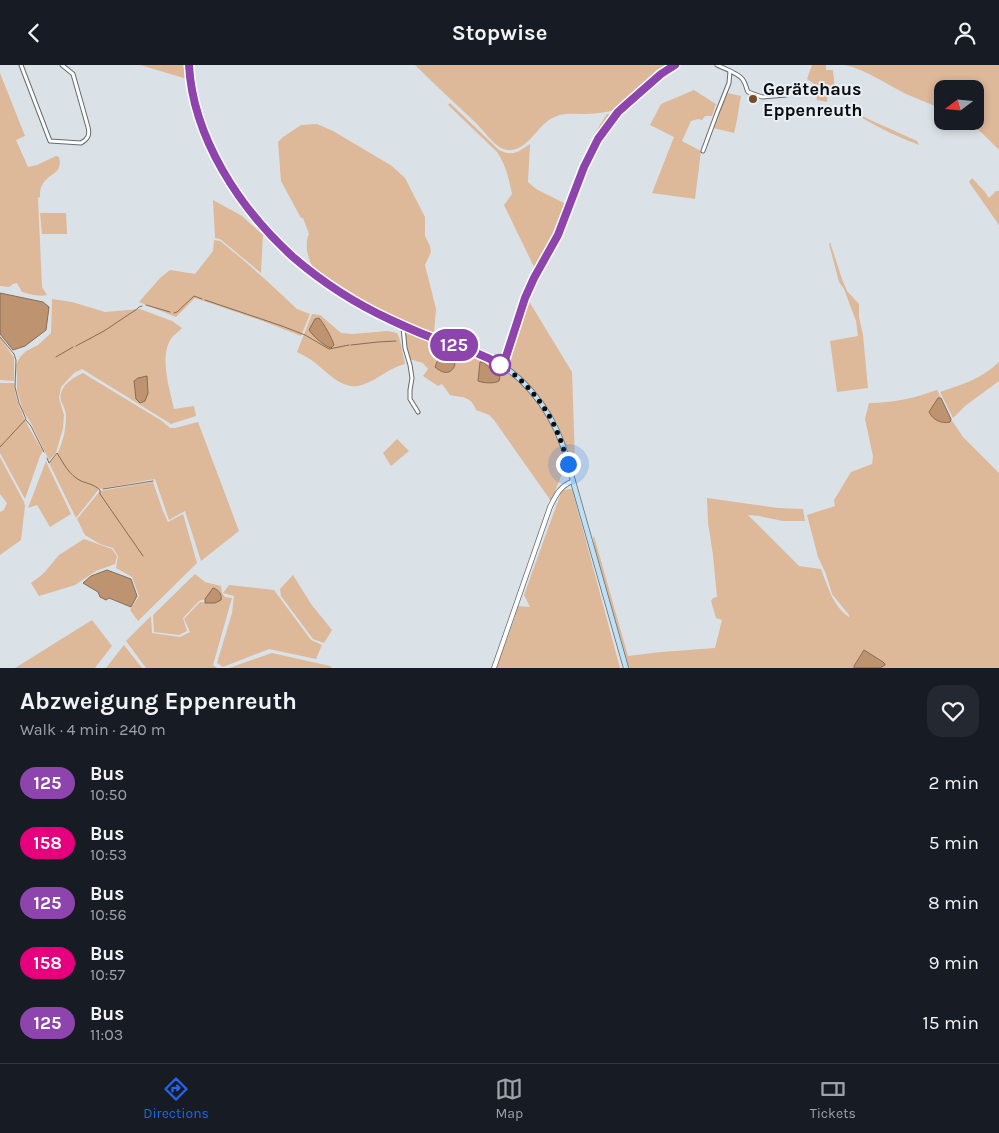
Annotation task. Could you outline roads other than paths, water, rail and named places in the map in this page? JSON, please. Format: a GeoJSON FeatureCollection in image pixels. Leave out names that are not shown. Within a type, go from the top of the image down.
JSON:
{"type":"FeatureCollection","features":[{"type":"Feature","properties":{"kind":"main road"},"geometry":{"type":"LineString","coordinates":[[189,65],[198,113],[206,135],[228,178],[260,222],[294,257],[362,306],[403,326],[480,354],[503,366],[532,391],[558,432],[626,668]]}},
{"type":"Feature","properties":{"kind":"street"},"geometry":{"type":"LineString","coordinates":[[21,65],[50,141],[81,143],[88,137],[89,132],[73,73],[62,65]]}},
{"type":"Feature","properties":{"kind":"street"},"geometry":{"type":"LineString","coordinates":[[503,366],[525,298],[560,229],[584,167],[598,139],[618,112],[654,79],[675,65]]}},
{"type":"Feature","properties":{"kind":"street"},"geometry":{"type":"LineString","coordinates":[[717,65],[742,78],[748,93],[762,97],[786,95]]}},
{"type":"Feature","properties":{"kind":"street"},"geometry":{"type":"LineString","coordinates":[[703,151],[729,83],[730,71]]}},
{"type":"Feature","properties":{"kind":"street"},"geometry":{"type":"LineString","coordinates":[[403,326],[405,349],[412,378],[410,399],[418,412]]}},
{"type":"Feature","properties":{"kind":"street"},"geometry":{"type":"LineString","coordinates":[[494,668],[550,507],[560,489],[573,481]]}},
{"type":"Feature","properties":{"kind":"waterway"},"geometry":{"type":"LineString","coordinates":[[174,313],[194,296],[202,299]]}},
{"type":"Feature","properties":{"kind":"waterway"},"geometry":{"type":"LineString","coordinates":[[205,300],[305,335],[329,349],[349,345]]}},
{"type":"Feature","properties":{"kind":"waterway"},"geometry":{"type":"LineString","coordinates":[[146,305],[170,312]]}},
{"type":"Feature","properties":{"kind":"waterway"},"geometry":{"type":"LineString","coordinates":[[76,346],[104,331],[142,306]]}},
{"type":"Feature","properties":{"kind":"waterway"},"geometry":{"type":"LineString","coordinates":[[0,337],[14,354],[16,360],[15,387],[26,419],[0,447]]}},
{"type":"Feature","properties":{"kind":"waterway"},"geometry":{"type":"LineString","coordinates":[[351,345],[396,341]]}},
{"type":"Feature","properties":{"kind":"waterway"},"geometry":{"type":"LineString","coordinates":[[56,357],[73,347]]}},
{"type":"Feature","properties":{"kind":"waterway"},"geometry":{"type":"LineString","coordinates":[[26,420],[44,452]]}},
{"type":"Feature","properties":{"kind":"waterway"},"geometry":{"type":"LineString","coordinates":[[47,458],[49,463],[57,453],[73,476],[100,490],[100,494],[143,556]]}},
{"type":"Feature","properties":{"kind":"waterway"},"geometry":{"type":"LineString","coordinates":[[103,489],[153,481]]}},
{"type":"Feature","properties":{"kind":"place","name":"Gerätehaus Eppenreuth"},"geometry":{"type":"Point","coordinates":[753,99]}}]}
